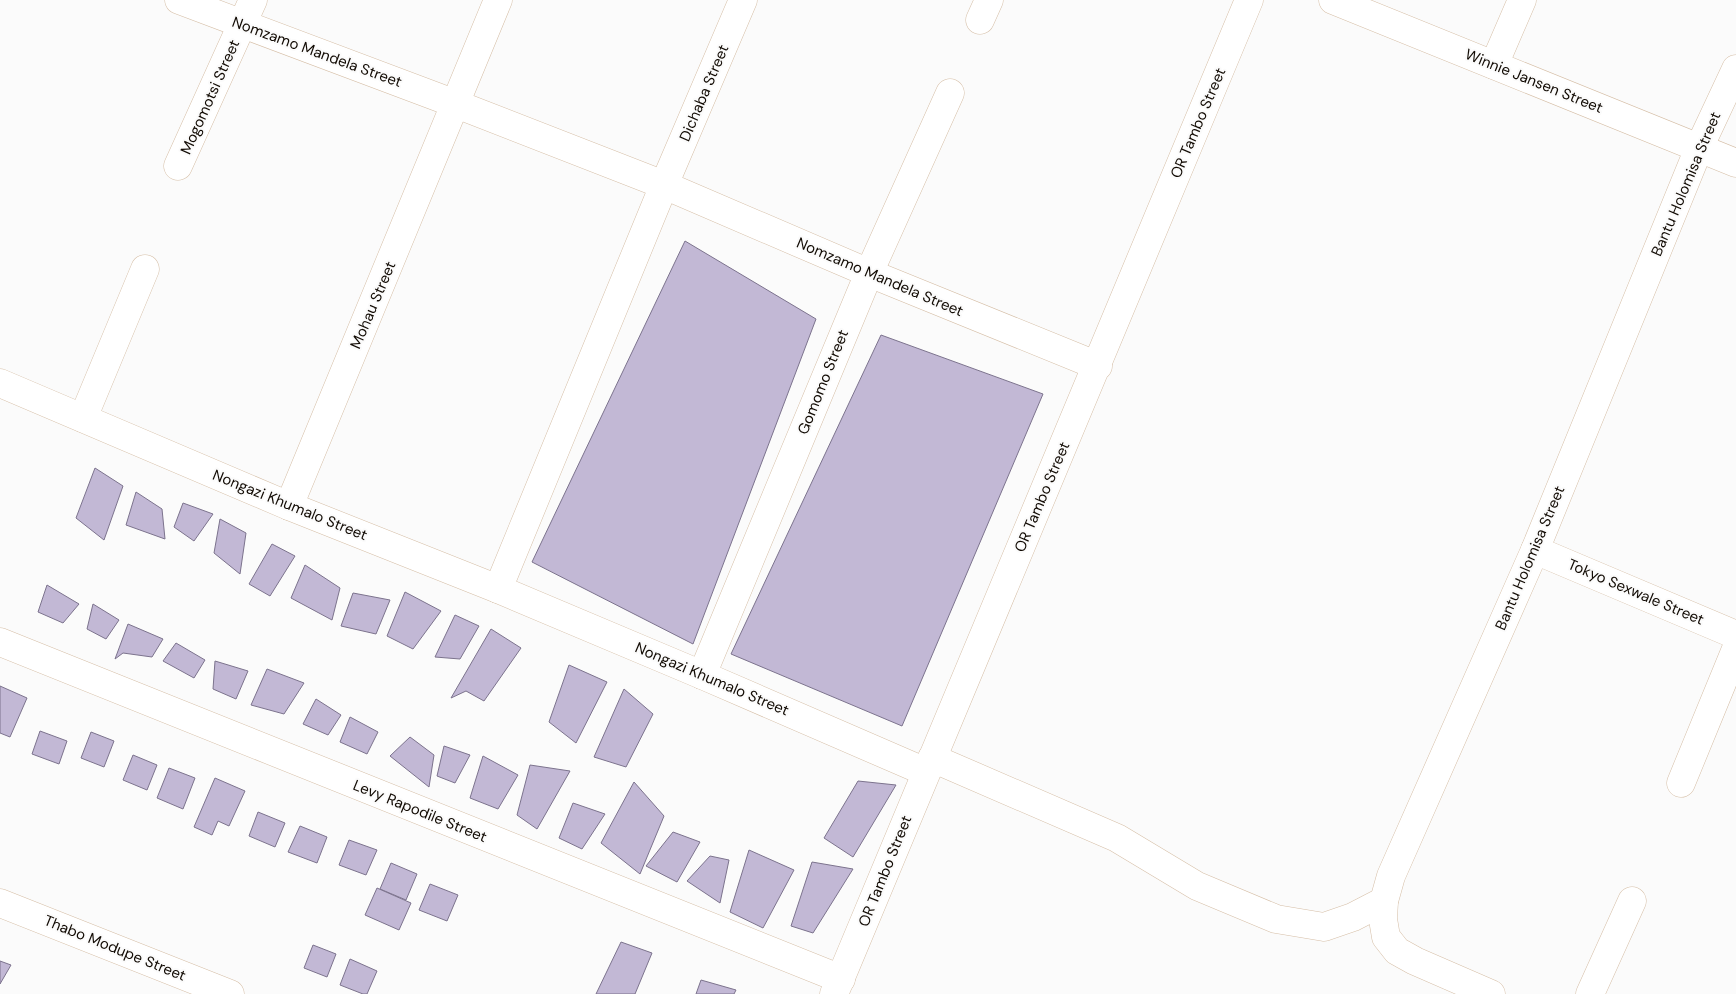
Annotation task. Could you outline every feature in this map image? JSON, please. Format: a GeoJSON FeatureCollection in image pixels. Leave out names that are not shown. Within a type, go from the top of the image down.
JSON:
{"type":"FeatureCollection","features":[{"type":"Feature","properties":{"kind":"street","name":"Nomzamo Mandela Street"},"geometry":{"type":"LineString","coordinates":[[179,0],[248,12],[456,104],[664,185],[869,273],[1098,366]]}},
{"type":"Feature","properties":{"kind":"street"},"geometry":{"type":"LineString","coordinates":[[456,104],[498,0]]}},
{"type":"Feature","properties":{"kind":"street","name":"Dichaba Street"},"geometry":{"type":"LineString","coordinates":[[664,185],[743,0]]}},
{"type":"Feature","properties":{"kind":"street","name":"OR Tambo Street"},"geometry":{"type":"LineString","coordinates":[[837,987],[1098,366],[1249,0]]}},
{"type":"Feature","properties":{"kind":"street","name":"Winnie Jansen Street"},"geometry":{"type":"LineString","coordinates":[[1333,0],[1736,163]]}},
{"type":"Feature","properties":{"kind":"street"},"geometry":{"type":"LineString","coordinates":[[1494,65],[1522,0]]}},
{"type":"Feature","properties":{"kind":"street","name":"Mogomotsi Street"},"geometry":{"type":"LineString","coordinates":[[178,166],[248,12]]}},
{"type":"Feature","properties":{"kind":"street","name":"Bantu Holomisa Street"},"geometry":{"type":"LineString","coordinates":[[1491,994],[1415,961],[1396,950],[1386,937],[1383,919],[1384,901],[1392,876],[1535,550],[1699,148],[1736,69]]}},
{"type":"Feature","properties":{"kind":"street","name":"Gomomo Street"},"geometry":{"type":"LineString","coordinates":[[702,675],[869,273],[950,93]]}},
{"type":"Feature","properties":{"kind":"street","name":"Mohau Street"},"geometry":{"type":"LineString","coordinates":[[289,506],[456,104]]}},
{"type":"Feature","properties":{"kind":"street"},"geometry":{"type":"LineString","coordinates":[[498,589],[664,185]]}},
{"type":"Feature","properties":{"kind":"street"},"geometry":{"type":"LineString","coordinates":[[83,418],[145,270]]}},
{"type":"Feature","properties":{"kind":"street","name":"Nongazi Khumalo Street"},"geometry":{"type":"LineString","coordinates":[[0,383],[289,506],[498,589],[702,675],[1117,838],[1197,886],[1276,919],[1324,927],[1353,917],[1384,901]]}},
{"type":"Feature","properties":{"kind":"street","name":"Tokyo Sexwale Street"},"geometry":{"type":"LineString","coordinates":[[1535,550],[1736,635]]}},
{"type":"Feature","properties":{"kind":"street","name":"Levy Rapodile Street"},"geometry":{"type":"LineString","coordinates":[[0,642],[837,987]]}},
{"type":"Feature","properties":{"kind":"street"},"geometry":{"type":"LineString","coordinates":[[1681,783],[1736,649]]}},
{"type":"Feature","properties":{"kind":"street"},"geometry":{"type":"LineString","coordinates":[[1590,994],[1632,901]]}},
{"type":"Feature","properties":{"kind":"street","name":"Thabo Modupe Street"},"geometry":{"type":"LineString","coordinates":[[0,903],[230,994]]}},
{"type":"Feature","properties":{"kind":"building"},"geometry":{"type":"Polygon","coordinates":[[[685,241],[816,319],[693,644],[532,562],[685,241]]]}},
{"type":"Feature","properties":{"kind":"building"},"geometry":{"type":"Polygon","coordinates":[[[881,335],[1043,394],[902,726],[731,654],[881,335]]]}},
{"type":"Feature","properties":{"kind":"building"},"geometry":{"type":"Polygon","coordinates":[[[95,468],[123,486],[104,540],[76,518],[95,468]]]}},
{"type":"Feature","properties":{"kind":"building"},"geometry":{"type":"Polygon","coordinates":[[[136,492],[162,509],[165,539],[126,525],[136,492]]]}},
{"type":"Feature","properties":{"kind":"building"},"geometry":{"type":"Polygon","coordinates":[[[183,503],[213,514],[194,541],[174,527],[183,503]]]}},
{"type":"Feature","properties":{"kind":"building"},"geometry":{"type":"Polygon","coordinates":[[[220,519],[246,533],[240,574],[214,553],[220,519]]]}},
{"type":"Feature","properties":{"kind":"building"},"geometry":{"type":"Polygon","coordinates":[[[272,544],[295,556],[270,596],[249,584],[272,544]]]}},
{"type":"Feature","properties":{"kind":"building"},"geometry":{"type":"Polygon","coordinates":[[[305,565],[340,588],[332,620],[291,598],[305,565]]]}},
{"type":"Feature","properties":{"kind":"building"},"geometry":{"type":"Polygon","coordinates":[[[47,585],[79,604],[63,623],[38,612],[47,585]]]}},
{"type":"Feature","properties":{"kind":"building"},"geometry":{"type":"Polygon","coordinates":[[[405,592],[441,611],[413,649],[387,636],[405,592]]]}},
{"type":"Feature","properties":{"kind":"building"},"geometry":{"type":"Polygon","coordinates":[[[353,593],[390,600],[376,634],[341,626],[353,593]]]}},
{"type":"Feature","properties":{"kind":"building"},"geometry":{"type":"Polygon","coordinates":[[[93,604],[119,620],[106,639],[87,629],[93,604]]]}},
{"type":"Feature","properties":{"kind":"building"},"geometry":{"type":"Polygon","coordinates":[[[455,615],[479,626],[460,659],[435,657],[455,615]]]}},
{"type":"Feature","properties":{"kind":"building"},"geometry":{"type":"Polygon","coordinates":[[[128,624],[163,639],[152,657],[123,653],[115,659],[128,624]]]}},
{"type":"Feature","properties":{"kind":"building"},"geometry":{"type":"Polygon","coordinates":[[[491,629],[521,648],[484,701],[466,691],[451,698],[491,629]]]}},
{"type":"Feature","properties":{"kind":"building"},"geometry":{"type":"Polygon","coordinates":[[[176,643],[205,660],[194,678],[163,661],[176,643]]]}},
{"type":"Feature","properties":{"kind":"building"},"geometry":{"type":"Polygon","coordinates":[[[215,661],[248,671],[236,699],[213,689],[215,661]]]}},
{"type":"Feature","properties":{"kind":"building"},"geometry":{"type":"Polygon","coordinates":[[[569,665],[607,682],[576,743],[549,722],[569,665]]]}},
{"type":"Feature","properties":{"kind":"building"},"geometry":{"type":"Polygon","coordinates":[[[267,669],[304,683],[284,714],[251,705],[267,669]]]}},
{"type":"Feature","properties":{"kind":"building"},"geometry":{"type":"Polygon","coordinates":[[[0,686],[27,698],[10,737],[0,733],[0,686]]]}},
{"type":"Feature","properties":{"kind":"building"},"geometry":{"type":"Polygon","coordinates":[[[624,689],[653,714],[626,767],[594,757],[624,689]]]}},
{"type":"Feature","properties":{"kind":"building"},"geometry":{"type":"Polygon","coordinates":[[[316,699],[341,715],[328,735],[303,724],[316,699]]]}},
{"type":"Feature","properties":{"kind":"building"},"geometry":{"type":"Polygon","coordinates":[[[350,717],[378,732],[367,754],[340,742],[350,717]]]}},
{"type":"Feature","properties":{"kind":"building"},"geometry":{"type":"Polygon","coordinates":[[[40,731],[67,741],[59,764],[32,754],[40,731]]]}},
{"type":"Feature","properties":{"kind":"building"},"geometry":{"type":"Polygon","coordinates":[[[91,732],[114,741],[104,767],[81,758],[91,732]]]}},
{"type":"Feature","properties":{"kind":"building"},"geometry":{"type":"Polygon","coordinates":[[[410,737],[434,755],[429,787],[390,756],[410,737]]]}},
{"type":"Feature","properties":{"kind":"building"},"geometry":{"type":"Polygon","coordinates":[[[444,746],[470,755],[455,783],[437,776],[444,746]]]}},
{"type":"Feature","properties":{"kind":"building"},"geometry":{"type":"Polygon","coordinates":[[[133,755],[157,765],[147,790],[123,780],[133,755]]]}},
{"type":"Feature","properties":{"kind":"building"},"geometry":{"type":"Polygon","coordinates":[[[483,756],[518,775],[498,809],[470,798],[483,756]]]}},
{"type":"Feature","properties":{"kind":"building"},"geometry":{"type":"Polygon","coordinates":[[[530,765],[570,771],[537,829],[517,815],[530,765]]]}},
{"type":"Feature","properties":{"kind":"building"},"geometry":{"type":"Polygon","coordinates":[[[169,768],[195,778],[183,809],[157,798],[169,768]]]}},
{"type":"Feature","properties":{"kind":"building"},"geometry":{"type":"Polygon","coordinates":[[[215,778],[245,791],[229,826],[218,821],[212,835],[194,827],[215,778]]]}},
{"type":"Feature","properties":{"kind":"building"},"geometry":{"type":"Polygon","coordinates":[[[858,781],[896,785],[853,857],[824,838],[858,781]]]}},
{"type":"Feature","properties":{"kind":"building"},"geometry":{"type":"Polygon","coordinates":[[[634,782],[664,816],[640,874],[601,843],[634,782]]]}},
{"type":"Feature","properties":{"kind":"building"},"geometry":{"type":"Polygon","coordinates":[[[573,803],[605,814],[582,849],[559,838],[573,803]]]}},
{"type":"Feature","properties":{"kind":"building"},"geometry":{"type":"Polygon","coordinates":[[[258,812],[285,823],[275,847],[249,836],[258,812]]]}},
{"type":"Feature","properties":{"kind":"building"},"geometry":{"type":"Polygon","coordinates":[[[300,826],[327,837],[317,863],[288,852],[300,826]]]}},
{"type":"Feature","properties":{"kind":"building"},"geometry":{"type":"Polygon","coordinates":[[[673,832],[700,842],[677,882],[646,866],[673,832]]]}},
{"type":"Feature","properties":{"kind":"building"},"geometry":{"type":"Polygon","coordinates":[[[349,840],[377,850],[366,875],[339,865],[349,840]]]}},
{"type":"Feature","properties":{"kind":"building"},"geometry":{"type":"Polygon","coordinates":[[[749,850],[794,870],[763,928],[730,912],[749,850]]]}},
{"type":"Feature","properties":{"kind":"building"},"geometry":{"type":"Polygon","coordinates":[[[710,856],[729,860],[720,903],[687,881],[710,856]]]}},
{"type":"Feature","properties":{"kind":"building"},"geometry":{"type":"Polygon","coordinates":[[[812,862],[853,869],[813,933],[791,926],[812,862]]]}},
{"type":"Feature","properties":{"kind":"building"},"geometry":{"type":"Polygon","coordinates":[[[391,863],[417,874],[406,900],[380,889],[391,863]]]}},
{"type":"Feature","properties":{"kind":"building"},"geometry":{"type":"Polygon","coordinates":[[[430,884],[458,895],[447,921],[419,910],[430,884]]]}},
{"type":"Feature","properties":{"kind":"building"},"geometry":{"type":"Polygon","coordinates":[[[377,888],[411,903],[399,930],[365,915],[377,888]]]}},
{"type":"Feature","properties":{"kind":"building"},"geometry":{"type":"Polygon","coordinates":[[[621,942],[652,953],[635,994],[596,994],[621,942]]]}},
{"type":"Feature","properties":{"kind":"building"},"geometry":{"type":"Polygon","coordinates":[[[313,945],[336,954],[327,977],[304,968],[313,945]]]}},
{"type":"Feature","properties":{"kind":"building"},"geometry":{"type":"Polygon","coordinates":[[[350,959],[377,971],[367,994],[340,985],[350,959]]]}},
{"type":"Feature","properties":{"kind":"building"},"geometry":{"type":"Polygon","coordinates":[[[0,961],[11,965],[0,984],[0,961]]]}},
{"type":"Feature","properties":{"kind":"building"},"geometry":{"type":"Polygon","coordinates":[[[701,980],[736,990],[734,994],[696,994],[701,980]]]}}]}
